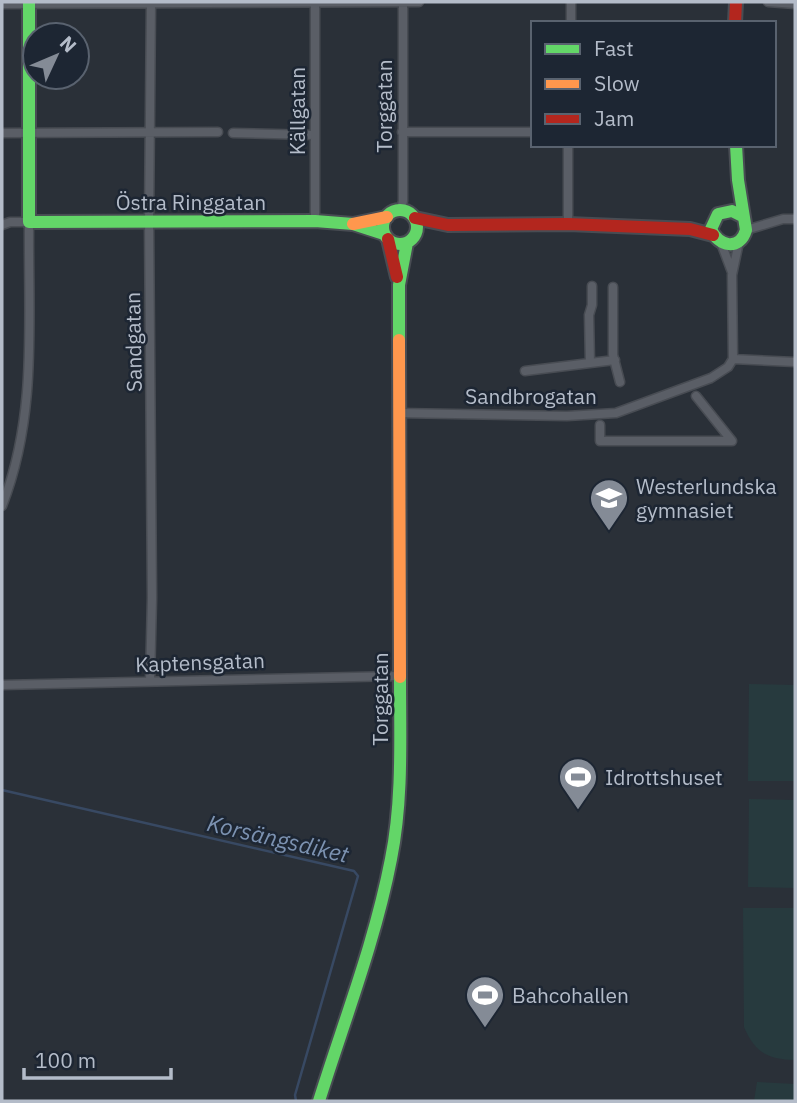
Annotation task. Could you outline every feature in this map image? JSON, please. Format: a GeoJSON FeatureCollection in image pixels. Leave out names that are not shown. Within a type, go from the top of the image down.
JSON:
{"type":"FeatureCollection","features":[{"type":"Feature","properties":{"kind":"street"},"geometry":{"type":"LineString","coordinates":[[2,506],[22,435],[31,341],[27,134],[29,2]]}},
{"type":"Feature","properties":{"kind":"street","name":"Sandgatan"},"geometry":{"type":"LineString","coordinates":[[150,681],[151,2]]}},
{"type":"Feature","properties":{"kind":"street","name":"Källgatan"},"geometry":{"type":"LineString","coordinates":[[315,2],[315,221]]}},
{"type":"Feature","properties":{"kind":"street","name":"Torggatan"},"geometry":{"type":"LineString","coordinates":[[401,209],[403,2]]}},
{"type":"Feature","properties":{"kind":"street"},"geometry":{"type":"LineString","coordinates":[[2,4],[419,2]]}},
{"type":"Feature","properties":{"kind":"street"},"geometry":{"type":"LineString","coordinates":[[571,2],[571,21]]}},
{"type":"Feature","properties":{"kind":"street"},"geometry":{"type":"LineString","coordinates":[[736,2],[736,21]]}},
{"type":"Feature","properties":{"kind":"street"},"geometry":{"type":"LineString","coordinates":[[768,2],[795,4]]}},
{"type":"Feature","properties":{"kind":"street"},"geometry":{"type":"LineString","coordinates":[[2,133],[218,132]]}},
{"type":"Feature","properties":{"kind":"street"},"geometry":{"type":"LineString","coordinates":[[402,132],[531,132]]}},
{"type":"Feature","properties":{"kind":"street"},"geometry":{"type":"LineString","coordinates":[[233,133],[314,135]]}},
{"type":"Feature","properties":{"kind":"street"},"geometry":{"type":"LineString","coordinates":[[568,147],[568,224]]}},
{"type":"Feature","properties":{"kind":"street"},"geometry":{"type":"LineString","coordinates":[[736,147],[743,236],[732,275],[733,359],[795,362]]}},
{"type":"Feature","properties":{"kind":"street"},"geometry":{"type":"LineString","coordinates":[[732,275],[711,229],[731,201],[738,180]]}},
{"type":"Feature","properties":{"kind":"street"},"geometry":{"type":"LineString","coordinates":[[448,225],[398,244],[386,237],[383,223],[387,216],[401,209],[415,218],[448,225],[568,224],[690,229],[730,245],[743,236],[783,219],[795,219]]}},
{"type":"Feature","properties":{"kind":"street"},"geometry":{"type":"LineString","coordinates":[[690,229],[720,213],[736,211],[742,216]]}},
{"type":"Feature","properties":{"kind":"street","name":"Östra Ringgatan"},"geometry":{"type":"LineString","coordinates":[[353,224],[387,216]]}},
{"type":"Feature","properties":{"kind":"street"},"geometry":{"type":"LineString","coordinates":[[411,240],[418,227],[415,218]]}},
{"type":"Feature","properties":{"kind":"street","name":"Östra Ringgatan"},"geometry":{"type":"LineString","coordinates":[[29,222],[315,221],[353,224],[386,237]]}},
{"type":"Feature","properties":{"kind":"street"},"geometry":{"type":"LineString","coordinates":[[2,225],[29,222]]}},
{"type":"Feature","properties":{"kind":"street","name":"Torggatan"},"geometry":{"type":"LineString","coordinates":[[386,237],[399,285]]}},
{"type":"Feature","properties":{"kind":"street","name":"Torggatan"},"geometry":{"type":"LineString","coordinates":[[318,1101],[353,996],[391,858],[400,748],[399,285],[411,240]]}},
{"type":"Feature","properties":{"kind":"street"},"geometry":{"type":"LineString","coordinates":[[590,363],[589,315],[592,286]]}},
{"type":"Feature","properties":{"kind":"street"},"geometry":{"type":"LineString","coordinates":[[613,287],[615,360],[620,382]]}},
{"type":"Feature","properties":{"kind":"street","name":"Sandbrogatan"},"geometry":{"type":"LineString","coordinates":[[399,413],[567,416],[616,413],[711,378],[728,368],[733,359]]}},
{"type":"Feature","properties":{"kind":"street"},"geometry":{"type":"LineString","coordinates":[[525,371],[615,360]]}},
{"type":"Feature","properties":{"kind":"street"},"geometry":{"type":"LineString","coordinates":[[600,425],[600,441],[732,441],[696,396]]}},
{"type":"Feature","properties":{"kind":"street","name":"Kaptensgatan"},"geometry":{"type":"LineString","coordinates":[[2,685],[399,676]]}},
{"type":"Feature","properties":{"kind":"green space"},"geometry":{"type":"Polygon","coordinates":[[[749,684],[795,685],[795,781],[748,781],[749,684]]]}},
{"type":"Feature","properties":{"kind":"green space"},"geometry":{"type":"Polygon","coordinates":[[[749,799],[795,800],[795,888],[748,887],[749,799]]]}},
{"type":"Feature","properties":{"kind":"green space"},"geometry":{"type":"Polygon","coordinates":[[[743,908],[795,908],[795,1060],[764,1053],[753,1043],[744,1027],[743,908]]]}},
{"type":"Feature","properties":{"kind":"green space"},"geometry":{"type":"Polygon","coordinates":[[[757,1082],[795,1084],[795,1101],[754,1101],[757,1082]]]}},
{"type":"Feature","properties":{"kind":"waterway","name":"Korsängsdiket"},"geometry":{"type":"LineString","coordinates":[[2,790],[354,871],[358,876],[295,1095],[296,1101]]}},
{"type":"Feature","properties":{"kind":"traffic: fast"},"geometry":{"type":"LineString","coordinates":[[29,2],[29,222],[315,221],[353,224],[384,234]]}},
{"type":"Feature","properties":{"kind":"traffic: fast"},"geometry":{"type":"LineString","coordinates":[[736,147],[746,230],[743,237],[734,244],[724,243],[714,235],[711,229],[718,214],[732,211],[742,216]]}},
{"type":"Feature","properties":{"kind":"traffic: fast"},"geometry":{"type":"LineString","coordinates":[[400,210],[412,215],[417,227],[412,239],[400,244],[388,239],[383,227],[388,215],[400,210]]}},
{"type":"Feature","properties":{"kind":"traffic: fast"},"geometry":{"type":"LineString","coordinates":[[399,340],[399,285],[407,243]]}},
{"type":"Feature","properties":{"kind":"traffic: fast"},"geometry":{"type":"LineString","coordinates":[[319,1101],[368,951],[391,859],[399,791],[400,677]]}},
{"type":"Feature","properties":{"kind":"traffic: slow"},"geometry":{"type":"LineString","coordinates":[[353,224],[387,217]]}},
{"type":"Feature","properties":{"kind":"traffic: slow"},"geometry":{"type":"LineString","coordinates":[[399,340],[400,677]]}},
{"type":"Feature","properties":{"kind":"traffic: jam"},"geometry":{"type":"LineString","coordinates":[[735,21],[736,2]]}},
{"type":"Feature","properties":{"kind":"traffic: jam"},"geometry":{"type":"LineString","coordinates":[[415,218],[448,225],[568,224],[690,229],[713,235]]}},
{"type":"Feature","properties":{"kind":"traffic: jam"},"geometry":{"type":"LineString","coordinates":[[388,239],[397,277]]}},
{"type":"Feature","properties":{"kind":"place","name":"Westerlundska gymnasiet"},"geometry":{"type":"Point","coordinates":[609,532]}},
{"type":"Feature","properties":{"kind":"place","name":"Idrottshuset"},"geometry":{"type":"Point","coordinates":[578,811]}},
{"type":"Feature","properties":{"kind":"place","name":"Bahcohallen"},"geometry":{"type":"Point","coordinates":[485,1029]}}]}
